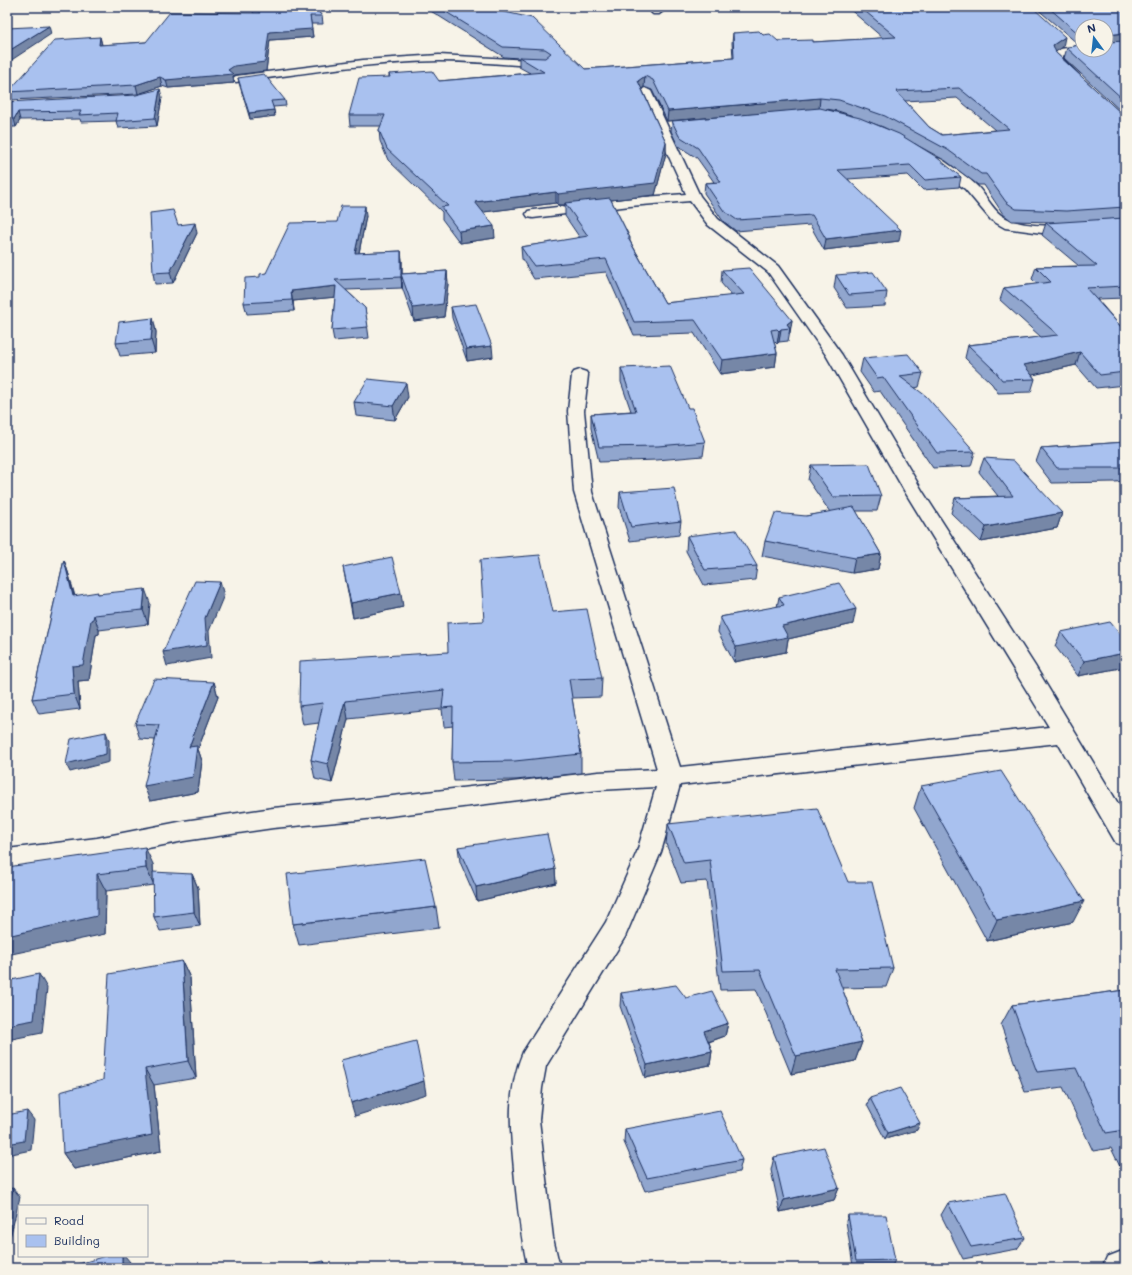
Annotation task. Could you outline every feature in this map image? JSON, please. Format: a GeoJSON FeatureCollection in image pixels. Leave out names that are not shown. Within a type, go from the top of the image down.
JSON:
{"type":"FeatureCollection","features":[{"type":"Feature","properties":{"kind":"street"},"geometry":{"type":"LineString","coordinates":[[1065,40],[1074,46]]}},
{"type":"Feature","properties":{"kind":"street"},"geometry":{"type":"LineString","coordinates":[[1074,50],[1064,51],[1057,55],[1058,60],[1081,82]]}},
{"type":"Feature","properties":{"kind":"street"},"geometry":{"type":"LineString","coordinates":[[236,79],[295,72],[320,67],[440,58],[545,64]]}},
{"type":"Feature","properties":{"kind":"street"},"geometry":{"type":"LineString","coordinates":[[645,91],[670,126],[694,197],[713,222],[773,269],[834,355],[914,492],[1028,671],[1063,734],[1125,836]]}},
{"type":"Feature","properties":{"kind":"street"},"geometry":{"type":"LineString","coordinates":[[928,156],[972,189],[997,219],[1006,225],[1020,228],[1068,229],[1125,224]]}},
{"type":"Feature","properties":{"kind":"street"},"geometry":{"type":"LineString","coordinates":[[533,214],[630,202],[694,197]]}},
{"type":"Feature","properties":{"kind":"street"},"geometry":{"type":"LineString","coordinates":[[544,1268],[537,1238],[524,1120],[527,1088],[533,1062],[616,929],[649,852],[671,777],[583,492],[576,411],[580,375]]}},
{"type":"Feature","properties":{"kind":"street"},"geometry":{"type":"LineString","coordinates":[[7,859],[98,848],[184,831],[273,818],[358,810],[598,781],[671,777],[1063,734]]}},
{"type":"Feature","properties":{"kind":"street"},"geometry":{"type":"LineString","coordinates":[[1118,1268],[1125,1266]]}},
{"type":"Feature","properties":{"kind":"building"},"geometry":{"type":"Polygon","coordinates":[[[255,7],[314,7],[322,16],[310,16],[312,29],[269,32],[265,62],[234,66],[228,70],[233,74],[166,80],[160,77],[136,85],[8,92],[55,40],[100,37],[99,45],[146,42],[170,12],[260,13],[255,7]]]}},
{"type":"Feature","properties":{"kind":"building"},"geometry":{"type":"Polygon","coordinates":[[[438,7],[482,7],[532,18],[585,69],[734,58],[733,33],[759,31],[763,35],[770,34],[778,41],[813,40],[813,42],[896,37],[860,7],[1032,7],[1065,37],[1053,45],[1056,53],[1125,116],[1125,207],[1066,211],[1016,209],[1006,202],[986,174],[981,174],[948,150],[885,116],[839,100],[820,98],[668,111],[653,80],[645,76],[638,81],[666,142],[655,183],[558,194],[556,192],[475,202],[494,226],[459,231],[441,207],[448,206],[387,149],[379,130],[385,115],[349,115],[359,78],[390,77],[389,74],[432,71],[439,81],[544,72],[519,57],[545,58],[551,53],[545,49],[503,47],[438,7]],[[959,88],[896,91],[929,127],[942,135],[1009,129],[959,88]]]}},
{"type":"Feature","properties":{"kind":"building"},"geometry":{"type":"Polygon","coordinates":[[[1048,7],[1125,7],[1125,33],[1114,34],[1114,18],[1074,18],[1074,30],[1048,7]]]}},
{"type":"Feature","properties":{"kind":"building"},"geometry":{"type":"Polygon","coordinates":[[[49,26],[7,52],[7,28],[49,26]]]}},
{"type":"Feature","properties":{"kind":"building"},"geometry":{"type":"Polygon","coordinates":[[[1125,41],[1125,101],[1078,58],[1114,58],[1114,42],[1125,41]]]}},
{"type":"Feature","properties":{"kind":"building"},"geometry":{"type":"Polygon","coordinates":[[[1074,46],[1074,54],[1067,48],[1074,46]]]}},
{"type":"Feature","properties":{"kind":"building"},"geometry":{"type":"Polygon","coordinates":[[[264,74],[285,100],[271,101],[274,110],[249,113],[238,78],[264,74]]]}},
{"type":"Feature","properties":{"kind":"building"},"geometry":{"type":"Polygon","coordinates":[[[160,89],[155,118],[116,121],[118,113],[79,115],[81,111],[18,112],[14,119],[7,119],[7,102],[136,95],[160,89]]]}},
{"type":"Feature","properties":{"kind":"building"},"geometry":{"type":"Polygon","coordinates":[[[820,108],[860,118],[899,134],[935,156],[961,177],[925,180],[910,165],[838,170],[901,230],[826,239],[812,215],[737,220],[724,211],[705,183],[721,182],[698,148],[679,136],[672,121],[820,108]]]}},
{"type":"Feature","properties":{"kind":"building"},"geometry":{"type":"Polygon","coordinates":[[[610,198],[630,238],[628,238],[665,303],[744,294],[722,270],[749,268],[792,320],[787,324],[790,328],[781,329],[779,331],[777,329],[771,330],[777,353],[722,360],[695,320],[634,322],[606,259],[534,266],[521,247],[588,236],[565,203],[610,198]]]}},
{"type":"Feature","properties":{"kind":"building"},"geometry":{"type":"Polygon","coordinates":[[[341,206],[365,206],[355,253],[401,251],[401,277],[335,280],[365,308],[368,327],[332,330],[336,286],[291,291],[292,300],[244,303],[245,278],[260,277],[260,274],[266,273],[290,223],[337,222],[341,206]]]}},
{"type":"Feature","properties":{"kind":"building"},"geometry":{"type":"Polygon","coordinates":[[[173,210],[178,225],[195,223],[170,272],[153,273],[150,213],[173,210]]]}},
{"type":"Feature","properties":{"kind":"building"},"geometry":{"type":"Polygon","coordinates":[[[1125,218],[1125,286],[1086,288],[1122,328],[1125,327],[1125,372],[1100,375],[1080,352],[1024,365],[1035,379],[1002,380],[995,371],[968,345],[1058,335],[1004,288],[1051,282],[1036,267],[1097,266],[1046,223],[1125,218]]]}},
{"type":"Feature","properties":{"kind":"building"},"geometry":{"type":"Polygon","coordinates":[[[447,271],[443,304],[413,308],[401,274],[447,271]]]}},
{"type":"Feature","properties":{"kind":"building"},"geometry":{"type":"Polygon","coordinates":[[[873,272],[887,292],[849,295],[836,275],[873,272]]]}},
{"type":"Feature","properties":{"kind":"building"},"geometry":{"type":"Polygon","coordinates":[[[476,304],[492,346],[466,349],[451,307],[476,304]]]}},
{"type":"Feature","properties":{"kind":"building"},"geometry":{"type":"Polygon","coordinates":[[[153,318],[151,340],[116,343],[119,322],[153,318]]]}},
{"type":"Feature","properties":{"kind":"building"},"geometry":{"type":"Polygon","coordinates":[[[908,354],[923,373],[899,376],[926,396],[975,452],[937,453],[883,377],[877,378],[863,358],[908,354]]]}},
{"type":"Feature","properties":{"kind":"building"},"geometry":{"type":"Polygon","coordinates":[[[670,366],[688,408],[692,408],[705,442],[658,446],[599,447],[591,414],[636,411],[621,368],[670,366]]]}},
{"type":"Feature","properties":{"kind":"building"},"geometry":{"type":"Polygon","coordinates":[[[368,379],[406,383],[393,406],[354,402],[368,379]]]}},
{"type":"Feature","properties":{"kind":"building"},"geometry":{"type":"Polygon","coordinates":[[[1125,442],[1125,468],[1057,468],[1041,448],[1125,442]]]}},
{"type":"Feature","properties":{"kind":"building"},"geometry":{"type":"Polygon","coordinates":[[[984,458],[1013,460],[1062,513],[986,527],[955,498],[1013,496],[984,458]]]}},
{"type":"Feature","properties":{"kind":"building"},"geometry":{"type":"Polygon","coordinates":[[[869,464],[881,496],[833,497],[811,465],[869,464]]]}},
{"type":"Feature","properties":{"kind":"building"},"geometry":{"type":"Polygon","coordinates":[[[674,488],[681,521],[631,527],[620,492],[674,488]]]}},
{"type":"Feature","properties":{"kind":"building"},"geometry":{"type":"Polygon","coordinates":[[[854,507],[881,554],[855,558],[765,541],[775,513],[806,516],[854,507]]]}},
{"type":"Feature","properties":{"kind":"building"},"geometry":{"type":"Polygon","coordinates":[[[736,530],[757,566],[705,570],[687,536],[736,530]]]}},
{"type":"Feature","properties":{"kind":"building"},"geometry":{"type":"Polygon","coordinates":[[[540,555],[553,612],[587,609],[602,678],[569,679],[581,754],[515,761],[452,762],[453,707],[442,708],[444,690],[345,701],[328,764],[311,760],[323,703],[299,706],[300,661],[448,652],[447,623],[484,621],[480,560],[540,555]]]}},
{"type":"Feature","properties":{"kind":"building"},"geometry":{"type":"Polygon","coordinates":[[[392,557],[401,593],[351,603],[343,567],[392,557]]]}},
{"type":"Feature","properties":{"kind":"building"},"geometry":{"type":"Polygon","coordinates":[[[64,560],[73,596],[98,592],[97,594],[145,589],[143,610],[94,615],[93,619],[91,620],[83,665],[72,666],[74,694],[32,699],[64,560]]]}},
{"type":"Feature","properties":{"kind":"building"},"geometry":{"type":"Polygon","coordinates":[[[195,581],[220,582],[205,618],[207,645],[163,652],[195,581]]]}},
{"type":"Feature","properties":{"kind":"building"},"geometry":{"type":"Polygon","coordinates":[[[839,583],[856,609],[782,626],[788,637],[736,647],[720,617],[784,605],[779,597],[839,583]]]}},
{"type":"Feature","properties":{"kind":"building"},"geometry":{"type":"Polygon","coordinates":[[[1110,622],[1125,640],[1125,653],[1084,661],[1061,632],[1110,622]]]}},
{"type":"Feature","properties":{"kind":"building"},"geometry":{"type":"Polygon","coordinates":[[[154,679],[214,682],[189,747],[197,746],[193,777],[144,786],[159,725],[135,724],[154,679]]]}},
{"type":"Feature","properties":{"kind":"building"},"geometry":{"type":"Polygon","coordinates":[[[106,732],[106,754],[66,764],[71,739],[106,732]]]}},
{"type":"Feature","properties":{"kind":"building"},"geometry":{"type":"Polygon","coordinates":[[[1001,771],[1084,901],[997,920],[921,786],[1001,771]]]}},
{"type":"Feature","properties":{"kind":"building"},"geometry":{"type":"Polygon","coordinates":[[[817,808],[848,882],[872,882],[893,968],[835,969],[862,1042],[796,1056],[760,970],[723,971],[710,860],[684,863],[668,824],[817,808]]]}},
{"type":"Feature","properties":{"kind":"building"},"geometry":{"type":"Polygon","coordinates":[[[547,834],[555,869],[476,887],[458,847],[547,834]]]}},
{"type":"Feature","properties":{"kind":"building"},"geometry":{"type":"Polygon","coordinates":[[[145,847],[146,868],[97,874],[97,916],[7,936],[7,867],[145,847]]]}},
{"type":"Feature","properties":{"kind":"building"},"geometry":{"type":"Polygon","coordinates":[[[425,858],[436,907],[293,924],[287,874],[425,858]]]}},
{"type":"Feature","properties":{"kind":"building"},"geometry":{"type":"Polygon","coordinates":[[[153,872],[192,874],[194,912],[154,917],[153,872]]]}},
{"type":"Feature","properties":{"kind":"building"},"geometry":{"type":"Polygon","coordinates":[[[182,961],[188,1061],[145,1069],[152,1135],[63,1153],[60,1092],[103,1080],[109,974],[182,961]]]}},
{"type":"Feature","properties":{"kind":"building"},"geometry":{"type":"Polygon","coordinates":[[[39,974],[34,1020],[7,1025],[7,981],[39,974]]]}},
{"type":"Feature","properties":{"kind":"building"},"geometry":{"type":"Polygon","coordinates":[[[676,985],[686,998],[712,991],[728,1023],[704,1031],[712,1051],[647,1065],[621,993],[676,985]]]}},
{"type":"Feature","properties":{"kind":"building"},"geometry":{"type":"Polygon","coordinates":[[[1125,990],[1125,1130],[1106,1133],[1076,1068],[1037,1072],[1012,1005],[1125,990]]]}},
{"type":"Feature","properties":{"kind":"building"},"geometry":{"type":"Polygon","coordinates":[[[416,1041],[424,1081],[351,1103],[341,1060],[416,1041]]]}},
{"type":"Feature","properties":{"kind":"building"},"geometry":{"type":"Polygon","coordinates":[[[900,1088],[920,1123],[888,1133],[870,1098],[900,1088]]]}},
{"type":"Feature","properties":{"kind":"building"},"geometry":{"type":"Polygon","coordinates":[[[27,1111],[24,1141],[7,1144],[7,1115],[27,1111]]]}},
{"type":"Feature","properties":{"kind":"building"},"geometry":{"type":"Polygon","coordinates":[[[720,1111],[742,1160],[647,1178],[625,1129],[720,1111]]]}},
{"type":"Feature","properties":{"kind":"building"},"geometry":{"type":"Polygon","coordinates":[[[824,1147],[839,1188],[784,1200],[774,1157],[824,1147]]]}},
{"type":"Feature","properties":{"kind":"building"},"geometry":{"type":"Polygon","coordinates":[[[13,1188],[7,1213],[7,1189],[13,1188]]]}},
{"type":"Feature","properties":{"kind":"building"},"geometry":{"type":"Polygon","coordinates":[[[1005,1193],[1025,1238],[971,1247],[948,1203],[1005,1193]]]}},
{"type":"Feature","properties":{"kind":"building"},"geometry":{"type":"Polygon","coordinates":[[[848,1215],[886,1215],[895,1260],[856,1261],[848,1215]]]}},
{"type":"Feature","properties":{"kind":"building"},"geometry":{"type":"Polygon","coordinates":[[[102,1257],[122,1257],[122,1268],[66,1268],[102,1257]]]}},
{"type":"Feature","properties":{"kind":"building"},"geometry":{"type":"Polygon","coordinates":[[[324,1261],[325,1268],[289,1268],[324,1261]]]}}]}
